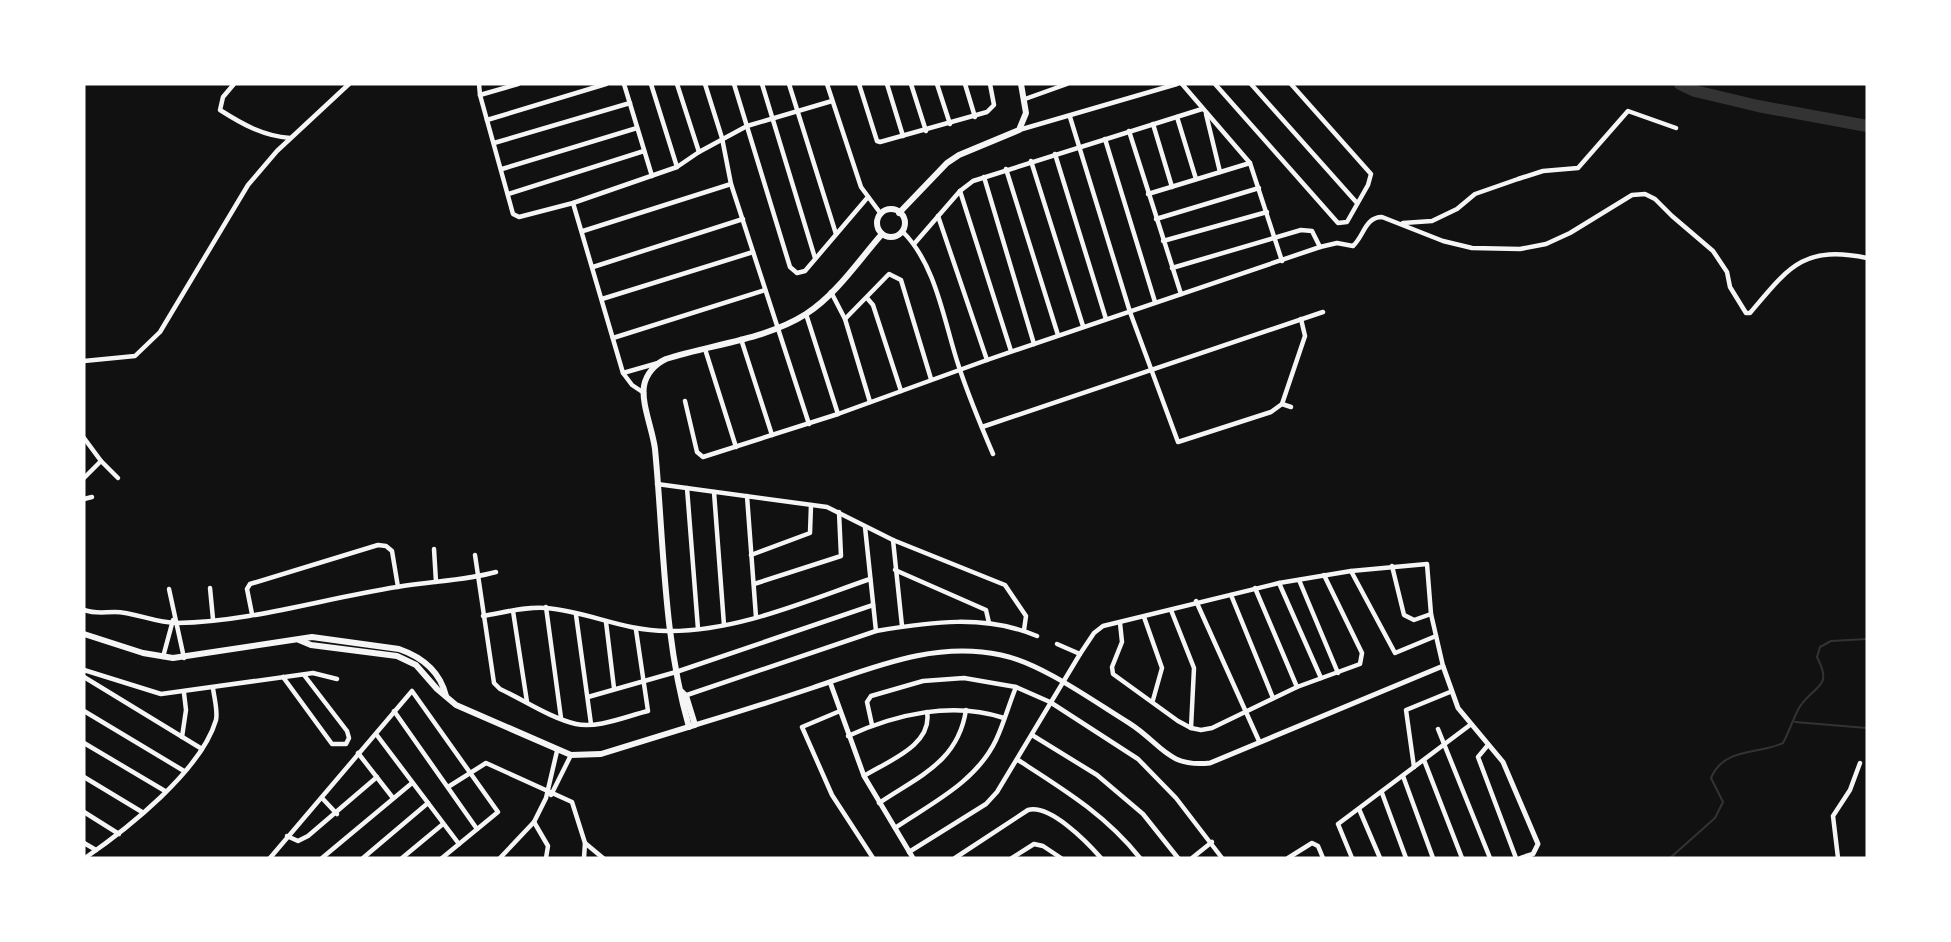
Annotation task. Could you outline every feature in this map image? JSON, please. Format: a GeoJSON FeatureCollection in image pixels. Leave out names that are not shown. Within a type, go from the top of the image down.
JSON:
{"type":"FeatureCollection","features":[{"type":"Feature","properties":{"kind":"main road"},"geometry":{"type":"LineString","coordinates":[[899,213],[947,164],[959,155],[1019,130],[1025,118],[1022,84]]}},
{"type":"Feature","properties":{"kind":"main road"},"geometry":{"type":"LineString","coordinates":[[888,210],[899,213],[904,222],[902,231],[891,237],[882,234],[877,226],[881,214],[888,210]]}},
{"type":"Feature","properties":{"kind":"main road"},"geometry":{"type":"LineString","coordinates":[[84,633],[163,657],[184,658],[312,637],[349,641],[411,653],[436,673],[446,696],[456,705],[557,751],[572,755],[601,754],[692,726],[676,672],[669,632],[654,446],[644,393],[646,379],[659,362],[741,339],[806,314],[831,292],[882,234]]}},
{"type":"Feature","properties":{"kind":"street"},"geometry":{"type":"LineString","coordinates":[[234,84],[223,97],[220,110],[245,126],[277,137],[290,138]]}},
{"type":"Feature","properties":{"kind":"street"},"geometry":{"type":"LineString","coordinates":[[84,361],[135,356],[160,332],[248,185],[290,138],[349,84]]}},
{"type":"Feature","properties":{"kind":"street"},"geometry":{"type":"LineString","coordinates":[[480,84],[480,95],[513,214],[519,217],[573,203],[677,167],[722,138],[747,126],[832,101]]}},
{"type":"Feature","properties":{"kind":"street"},"geometry":{"type":"LineString","coordinates":[[480,95],[518,84]]}},
{"type":"Feature","properties":{"kind":"street"},"geometry":{"type":"LineString","coordinates":[[487,120],[606,84]]}},
{"type":"Feature","properties":{"kind":"street"},"geometry":{"type":"LineString","coordinates":[[624,84],[652,176]]}},
{"type":"Feature","properties":{"kind":"street"},"geometry":{"type":"LineString","coordinates":[[651,84],[677,167]]}},
{"type":"Feature","properties":{"kind":"street"},"geometry":{"type":"LineString","coordinates":[[677,84],[699,152]]}},
{"type":"Feature","properties":{"kind":"street"},"geometry":{"type":"LineString","coordinates":[[705,84],[722,138],[731,184],[808,424]]}},
{"type":"Feature","properties":{"kind":"street"},"geometry":{"type":"LineString","coordinates":[[734,84],[790,267],[796,273],[805,271],[868,197]]}},
{"type":"Feature","properties":{"kind":"street"},"geometry":{"type":"LineString","coordinates":[[762,84],[815,258]]}},
{"type":"Feature","properties":{"kind":"street"},"geometry":{"type":"LineString","coordinates":[[789,84],[836,234]]}},
{"type":"Feature","properties":{"kind":"street"},"geometry":{"type":"LineString","coordinates":[[827,84],[854,169],[868,197],[881,214]]}},
{"type":"Feature","properties":{"kind":"street"},"geometry":{"type":"LineString","coordinates":[[859,84],[877,141],[926,131],[975,117],[992,109],[994,105],[990,84]]}},
{"type":"Feature","properties":{"kind":"street"},"geometry":{"type":"LineString","coordinates":[[887,84],[903,136]]}},
{"type":"Feature","properties":{"kind":"street"},"geometry":{"type":"LineString","coordinates":[[911,84],[926,131]]}},
{"type":"Feature","properties":{"kind":"street"},"geometry":{"type":"LineString","coordinates":[[937,84],[950,124]]}},
{"type":"Feature","properties":{"kind":"street"},"geometry":{"type":"LineString","coordinates":[[964,84],[975,117]]}},
{"type":"Feature","properties":{"kind":"street"},"geometry":{"type":"LineString","coordinates":[[1025,99],[1050,86],[1067,84]]}},
{"type":"Feature","properties":{"kind":"street"},"geometry":{"type":"LineString","coordinates":[[1019,130],[1180,84],[1250,163],[1282,261]]}},
{"type":"Feature","properties":{"kind":"street"},"geometry":{"type":"LineString","coordinates":[[1215,84],[1338,223],[1347,222],[1371,174],[1291,84]]}},
{"type":"Feature","properties":{"kind":"street"},"geometry":{"type":"LineString","coordinates":[[1251,84],[1357,203]]}},
{"type":"Feature","properties":{"kind":"street"},"geometry":{"type":"LineString","coordinates":[[494,143],[630,103]]}},
{"type":"Feature","properties":{"kind":"street"},"geometry":{"type":"LineString","coordinates":[[914,244],[960,191],[973,180],[1128,131],[1204,111]]}},
{"type":"Feature","properties":{"kind":"street"},"geometry":{"type":"LineString","coordinates":[[1204,111],[1220,172]]}},
{"type":"Feature","properties":{"kind":"street"},"geometry":{"type":"LineString","coordinates":[[1402,224],[1432,221],[1457,209],[1475,194],[1543,171],[1578,168],[1628,111],[1676,128]]}},
{"type":"Feature","properties":{"kind":"street"},"geometry":{"type":"LineString","coordinates":[[1070,117],[1130,312],[1175,438],[1180,443],[1271,412],[1282,404],[1305,336],[1301,319]]}},
{"type":"Feature","properties":{"kind":"street"},"geometry":{"type":"LineString","coordinates":[[1177,117],[1196,179]]}},
{"type":"Feature","properties":{"kind":"street"},"geometry":{"type":"LineString","coordinates":[[1153,124],[1172,187]]}},
{"type":"Feature","properties":{"kind":"street"},"geometry":{"type":"LineString","coordinates":[[502,169],[637,128]]}},
{"type":"Feature","properties":{"kind":"street"},"geometry":{"type":"LineString","coordinates":[[1128,131],[1181,294]]}},
{"type":"Feature","properties":{"kind":"street"},"geometry":{"type":"LineString","coordinates":[[1105,139],[1155,303]]}},
{"type":"Feature","properties":{"kind":"street"},"geometry":{"type":"LineString","coordinates":[[508,194],[644,151]]}},
{"type":"Feature","properties":{"kind":"street"},"geometry":{"type":"LineString","coordinates":[[1055,154],[1106,319]]}},
{"type":"Feature","properties":{"kind":"street"},"geometry":{"type":"LineString","coordinates":[[1031,160],[1083,326]]}},
{"type":"Feature","properties":{"kind":"street"},"geometry":{"type":"LineString","coordinates":[[1148,194],[1250,163]]}},
{"type":"Feature","properties":{"kind":"street"},"geometry":{"type":"LineString","coordinates":[[1006,170],[1058,335]]}},
{"type":"Feature","properties":{"kind":"street"},"geometry":{"type":"LineString","coordinates":[[984,177],[1034,344]]}},
{"type":"Feature","properties":{"kind":"street"},"geometry":{"type":"LineString","coordinates":[[583,231],[731,184]]}},
{"type":"Feature","properties":{"kind":"street"},"geometry":{"type":"LineString","coordinates":[[1156,219],[1259,188]]}},
{"type":"Feature","properties":{"kind":"street"},"geometry":{"type":"LineString","coordinates":[[960,191],[1011,351]]}},
{"type":"Feature","properties":{"kind":"street"},"geometry":{"type":"LineString","coordinates":[[685,401],[700,455],[703,457],[838,414],[1083,326],[1320,247],[1336,243],[1353,246],[1376,217],[1391,219],[1443,241],[1472,248],[1520,249],[1546,244],[1569,233],[1632,195],[1645,194],[1655,199],[1713,251],[1722,263],[1730,287],[1742,310],[1750,313],[1793,266],[1808,258],[1835,252],[1867,258]]}},
{"type":"Feature","properties":{"kind":"street"},"geometry":{"type":"LineString","coordinates":[[573,203],[623,372],[632,386],[644,393]]}},
{"type":"Feature","properties":{"kind":"street"},"geometry":{"type":"LineString","coordinates":[[1163,241],[1267,212]]}},
{"type":"Feature","properties":{"kind":"street"},"geometry":{"type":"LineString","coordinates":[[938,216],[987,360]]}},
{"type":"Feature","properties":{"kind":"street"},"geometry":{"type":"LineString","coordinates":[[593,267],[743,219]]}},
{"type":"Feature","properties":{"kind":"street"},"geometry":{"type":"LineString","coordinates":[[1172,268],[1307,229],[1312,231],[1320,247]]}},
{"type":"Feature","properties":{"kind":"street"},"geometry":{"type":"LineString","coordinates":[[902,231],[914,244],[926,266],[960,370],[993,454]]}},
{"type":"Feature","properties":{"kind":"street"},"geometry":{"type":"LineString","coordinates":[[602,299],[753,252]]}},
{"type":"Feature","properties":{"kind":"street"},"geometry":{"type":"LineString","coordinates":[[845,319],[889,274],[901,280],[931,379]]}},
{"type":"Feature","properties":{"kind":"street"},"geometry":{"type":"LineString","coordinates":[[613,338],[765,290]]}},
{"type":"Feature","properties":{"kind":"street"},"geometry":{"type":"LineString","coordinates":[[831,292],[845,319],[870,402]]}},
{"type":"Feature","properties":{"kind":"street"},"geometry":{"type":"LineString","coordinates":[[867,298],[873,305],[901,390]]}},
{"type":"Feature","properties":{"kind":"street"},"geometry":{"type":"LineString","coordinates":[[982,427],[1323,312]]}},
{"type":"Feature","properties":{"kind":"street"},"geometry":{"type":"LineString","coordinates":[[806,314],[838,414]]}},
{"type":"Feature","properties":{"kind":"street"},"geometry":{"type":"LineString","coordinates":[[741,339],[772,435]]}},
{"type":"Feature","properties":{"kind":"street"},"geometry":{"type":"LineString","coordinates":[[705,349],[736,447]]}},
{"type":"Feature","properties":{"kind":"street"},"geometry":{"type":"LineString","coordinates":[[623,372],[659,362]]}},
{"type":"Feature","properties":{"kind":"street"},"geometry":{"type":"LineString","coordinates":[[1282,404],[1291,408]]}},
{"type":"Feature","properties":{"kind":"street"},"geometry":{"type":"LineString","coordinates":[[85,441],[118,478]]}},
{"type":"Feature","properties":{"kind":"street"},"geometry":{"type":"LineString","coordinates":[[84,478],[101,461]]}},
{"type":"Feature","properties":{"kind":"street"},"geometry":{"type":"LineString","coordinates":[[657,484],[810,505],[839,512],[893,540],[1005,585],[1026,616],[1024,630]]}},
{"type":"Feature","properties":{"kind":"street"},"geometry":{"type":"LineString","coordinates":[[687,488],[698,629]]}},
{"type":"Feature","properties":{"kind":"street"},"geometry":{"type":"LineString","coordinates":[[714,492],[724,625]]}},
{"type":"Feature","properties":{"kind":"street"},"geometry":{"type":"LineString","coordinates":[[747,496],[756,617]]}},
{"type":"Feature","properties":{"kind":"street"},"geometry":{"type":"LineString","coordinates":[[84,499],[92,497]]}},
{"type":"Feature","properties":{"kind":"street"},"geometry":{"type":"LineString","coordinates":[[751,555],[810,533],[810,505]]}},
{"type":"Feature","properties":{"kind":"street"},"geometry":{"type":"LineString","coordinates":[[754,584],[841,556],[839,512]]}},
{"type":"Feature","properties":{"kind":"street"},"geometry":{"type":"LineString","coordinates":[[865,527],[876,631]]}},
{"type":"Feature","properties":{"kind":"street"},"geometry":{"type":"LineString","coordinates":[[893,540],[902,627]]}},
{"type":"Feature","properties":{"kind":"street"},"geometry":{"type":"LineString","coordinates":[[252,614],[247,589],[250,584],[378,545],[386,546],[393,551],[398,587]]}},
{"type":"Feature","properties":{"kind":"street"},"geometry":{"type":"LineString","coordinates":[[434,549],[436,582]]}},
{"type":"Feature","properties":{"kind":"street"},"geometry":{"type":"LineString","coordinates":[[475,555],[494,684],[561,718],[576,724],[591,724],[648,711],[636,630]]}},
{"type":"Feature","properties":{"kind":"street"},"geometry":{"type":"LineString","coordinates":[[909,852],[986,804],[1018,760],[1080,654],[1094,633],[1103,626],[1144,617],[1196,601],[1279,583],[1351,571],[1427,564],[1431,614],[1450,692],[1470,725],[1503,762],[1538,843],[1533,854],[1521,858]]}},
{"type":"Feature","properties":{"kind":"street"},"geometry":{"type":"LineString","coordinates":[[1392,566],[1404,615],[1414,620],[1431,614]]}},
{"type":"Feature","properties":{"kind":"street"},"geometry":{"type":"LineString","coordinates":[[895,570],[986,610],[989,622]]}},
{"type":"Feature","properties":{"kind":"street"},"geometry":{"type":"LineString","coordinates":[[1351,571],[1395,653],[1436,636]]}},
{"type":"Feature","properties":{"kind":"street"},"geometry":{"type":"LineString","coordinates":[[84,610],[99,615],[116,612],[152,621],[175,623],[252,614],[398,587],[478,578],[496,572]]}},
{"type":"Feature","properties":{"kind":"street"},"geometry":{"type":"LineString","coordinates":[[1120,623],[1122,642],[1112,667],[1113,674],[1191,728],[1212,728],[1297,687],[1360,664],[1363,658],[1324,575]]}},
{"type":"Feature","properties":{"kind":"street"},"geometry":{"type":"LineString","coordinates":[[483,616],[546,607],[636,630],[669,632],[724,625],[756,617],[870,579]]}},
{"type":"Feature","properties":{"kind":"street"},"geometry":{"type":"LineString","coordinates":[[1299,580],[1338,673]]}},
{"type":"Feature","properties":{"kind":"street"},"geometry":{"type":"LineString","coordinates":[[1279,583],[1321,678]]}},
{"type":"Feature","properties":{"kind":"street"},"geometry":{"type":"LineString","coordinates":[[169,588],[184,658]]}},
{"type":"Feature","properties":{"kind":"street"},"geometry":{"type":"LineString","coordinates":[[210,588],[213,619]]}},
{"type":"Feature","properties":{"kind":"street"},"geometry":{"type":"LineString","coordinates":[[1255,588],[1297,687]]}},
{"type":"Feature","properties":{"kind":"street"},"geometry":{"type":"LineString","coordinates":[[1231,595],[1273,698]]}},
{"type":"Feature","properties":{"kind":"street"},"geometry":{"type":"LineString","coordinates":[[1196,601],[1259,741]]}},
{"type":"Feature","properties":{"kind":"street"},"geometry":{"type":"LineString","coordinates":[[588,696],[676,672],[873,606]]}},
{"type":"Feature","properties":{"kind":"street"},"geometry":{"type":"LineString","coordinates":[[546,607],[561,718]]}},
{"type":"Feature","properties":{"kind":"street"},"geometry":{"type":"LineString","coordinates":[[1171,609],[1194,668],[1191,728]]}},
{"type":"Feature","properties":{"kind":"street"},"geometry":{"type":"LineString","coordinates":[[513,611],[527,702]]}},
{"type":"Feature","properties":{"kind":"street"},"geometry":{"type":"LineString","coordinates":[[576,615],[591,724]]}},
{"type":"Feature","properties":{"kind":"street"},"geometry":{"type":"LineString","coordinates":[[1144,617],[1162,668],[1153,700]]}},
{"type":"Feature","properties":{"kind":"street"},"geometry":{"type":"LineString","coordinates":[[683,695],[876,631],[957,621],[989,622],[1024,630],[1037,636]]}},
{"type":"Feature","properties":{"kind":"street"},"geometry":{"type":"LineString","coordinates":[[606,622],[614,688]]}},
{"type":"Feature","properties":{"kind":"street"},"geometry":{"type":"LineString","coordinates":[[163,657],[175,623]]}},
{"type":"Feature","properties":{"kind":"street"},"geometry":{"type":"LineString","coordinates":[[1057,644],[1080,654]]}},
{"type":"Feature","properties":{"kind":"street"},"geometry":{"type":"LineString","coordinates":[[692,726],[894,659],[951,650],[1004,655],[1032,666],[1063,682],[1131,724],[1178,762],[1210,763],[1443,666]]}},
{"type":"Feature","properties":{"kind":"street"},"geometry":{"type":"LineString","coordinates":[[84,670],[161,694],[184,693],[313,674],[337,679]]}},
{"type":"Feature","properties":{"kind":"street"},"geometry":{"type":"LineString","coordinates":[[283,677],[332,744],[346,744],[349,738],[347,731],[304,675]]}},
{"type":"Feature","properties":{"kind":"street"},"geometry":{"type":"LineString","coordinates":[[84,677],[202,749]]}},
{"type":"Feature","properties":{"kind":"street"},"geometry":{"type":"LineString","coordinates":[[872,725],[867,702],[871,696],[923,681],[964,678],[1016,687],[1050,702],[1138,759],[1176,798],[1222,858]]}},
{"type":"Feature","properties":{"kind":"street"},"geometry":{"type":"LineString","coordinates":[[830,682],[864,776],[913,858]]}},
{"type":"Feature","properties":{"kind":"street"},"geometry":{"type":"LineString","coordinates":[[895,828],[958,787],[974,773],[996,740],[1016,687]]}},
{"type":"Feature","properties":{"kind":"street"},"geometry":{"type":"LineString","coordinates":[[85,858],[119,834],[165,791],[202,749],[217,718],[213,688]]}},
{"type":"Feature","properties":{"kind":"street"},"geometry":{"type":"LineString","coordinates":[[270,858],[412,692],[471,771],[498,812],[442,858]]}},
{"type":"Feature","properties":{"kind":"street"},"geometry":{"type":"LineString","coordinates":[[1414,767],[1406,710],[1450,692]]}},
{"type":"Feature","properties":{"kind":"street"},"geometry":{"type":"LineString","coordinates":[[182,737],[186,710],[184,693]]}},
{"type":"Feature","properties":{"kind":"street"},"geometry":{"type":"LineString","coordinates":[[84,711],[184,771]]}},
{"type":"Feature","properties":{"kind":"street"},"geometry":{"type":"LineString","coordinates":[[394,711],[477,829]]}},
{"type":"Feature","properties":{"kind":"street"},"geometry":{"type":"LineString","coordinates":[[840,711],[801,727],[832,795],[873,858]]}},
{"type":"Feature","properties":{"kind":"street"},"geometry":{"type":"LineString","coordinates":[[879,803],[948,755],[964,726],[966,711]]}},
{"type":"Feature","properties":{"kind":"street"},"geometry":{"type":"LineString","coordinates":[[848,736],[872,725],[927,712],[984,711],[1004,718]]}},
{"type":"Feature","properties":{"kind":"street"},"geometry":{"type":"LineString","coordinates":[[864,776],[923,738],[930,724],[927,712]]}},
{"type":"Feature","properties":{"kind":"street"},"geometry":{"type":"LineString","coordinates":[[1352,858],[1338,824],[1470,725]]}},
{"type":"Feature","properties":{"kind":"street"},"geometry":{"type":"LineString","coordinates":[[1438,729],[1490,858]]}},
{"type":"Feature","properties":{"kind":"street"},"geometry":{"type":"LineString","coordinates":[[376,734],[459,844]]}},
{"type":"Feature","properties":{"kind":"street"},"geometry":{"type":"LineString","coordinates":[[1032,735],[1097,776],[1143,814],[1178,858]]}},
{"type":"Feature","properties":{"kind":"street"},"geometry":{"type":"LineString","coordinates":[[84,744],[165,791]]}},
{"type":"Feature","properties":{"kind":"street"},"geometry":{"type":"LineString","coordinates":[[1488,745],[1478,757],[1516,858]]}},
{"type":"Feature","properties":{"kind":"street"},"geometry":{"type":"LineString","coordinates":[[500,858],[534,822],[546,798],[557,751]]}},
{"type":"Feature","properties":{"kind":"street"},"geometry":{"type":"LineString","coordinates":[[358,753],[393,798]]}},
{"type":"Feature","properties":{"kind":"street"},"geometry":{"type":"LineString","coordinates":[[546,798],[553,794],[572,755]]}},
{"type":"Feature","properties":{"kind":"street"},"geometry":{"type":"LineString","coordinates":[[1018,760],[1087,805],[1120,834],[1140,858]]}},
{"type":"Feature","properties":{"kind":"street"},"geometry":{"type":"LineString","coordinates":[[1424,760],[1462,858]]}},
{"type":"Feature","properties":{"kind":"street"},"geometry":{"type":"LineString","coordinates":[[448,787],[486,763],[572,802],[585,843],[584,858]]}},
{"type":"Feature","properties":{"kind":"street"},"geometry":{"type":"LineString","coordinates":[[1838,858],[1833,816],[1850,790],[1860,763]]}},
{"type":"Feature","properties":{"kind":"street"},"geometry":{"type":"LineString","coordinates":[[1403,776],[1433,858]]}},
{"type":"Feature","properties":{"kind":"street"},"geometry":{"type":"LineString","coordinates":[[84,777],[142,812]]}},
{"type":"Feature","properties":{"kind":"street"},"geometry":{"type":"LineString","coordinates":[[287,836],[298,841],[336,814],[377,777]]}},
{"type":"Feature","properties":{"kind":"street"},"geometry":{"type":"LineString","coordinates":[[322,858],[412,783]]}},
{"type":"Feature","properties":{"kind":"street"},"geometry":{"type":"LineString","coordinates":[[1382,793],[1406,858]]}},
{"type":"Feature","properties":{"kind":"street"},"geometry":{"type":"LineString","coordinates":[[322,798],[336,814]]}},
{"type":"Feature","properties":{"kind":"street"},"geometry":{"type":"LineString","coordinates":[[363,858],[428,803]]}},
{"type":"Feature","properties":{"kind":"street"},"geometry":{"type":"LineString","coordinates":[[955,858],[1028,810],[1035,808],[1047,812],[1073,831],[1101,858]]}},
{"type":"Feature","properties":{"kind":"street"},"geometry":{"type":"LineString","coordinates":[[1359,809],[1380,858]]}},
{"type":"Feature","properties":{"kind":"street"},"geometry":{"type":"LineString","coordinates":[[84,812],[119,834]]}},
{"type":"Feature","properties":{"kind":"street"},"geometry":{"type":"LineString","coordinates":[[534,822],[548,846],[546,858]]}},
{"type":"Feature","properties":{"kind":"street"},"geometry":{"type":"LineString","coordinates":[[402,858],[443,824]]}},
{"type":"Feature","properties":{"kind":"street"},"geometry":{"type":"LineString","coordinates":[[1191,858],[1212,842]]}},
{"type":"Feature","properties":{"kind":"street"},"geometry":{"type":"LineString","coordinates":[[84,843],[96,850]]}},
{"type":"Feature","properties":{"kind":"street"},"geometry":{"type":"LineString","coordinates":[[585,843],[603,858]]}},
{"type":"Feature","properties":{"kind":"street"},"geometry":{"type":"LineString","coordinates":[[1288,858],[1312,843],[1318,846],[1323,858]]}},
{"type":"Feature","properties":{"kind":"street"},"geometry":{"type":"LineString","coordinates":[[1012,858],[1034,844],[1043,846],[1061,858]]}},
{"type":"Feature","properties":{"kind":"waterway"},"geometry":{"type":"LineString","coordinates":[[1680,84],[1695,91],[1758,106],[1867,126]]}},
{"type":"Feature","properties":{"kind":"waterway"},"geometry":{"type":"LineString","coordinates":[[1670,858],[1715,818],[1723,802],[1711,778],[1717,768],[1733,756],[1783,743],[1804,700],[1820,686],[1822,681],[1822,668],[1817,657],[1820,647],[1831,641],[1867,639]]}},
{"type":"Feature","properties":{"kind":"waterway"},"geometry":{"type":"LineString","coordinates":[[1795,722],[1867,728]]}}]}
